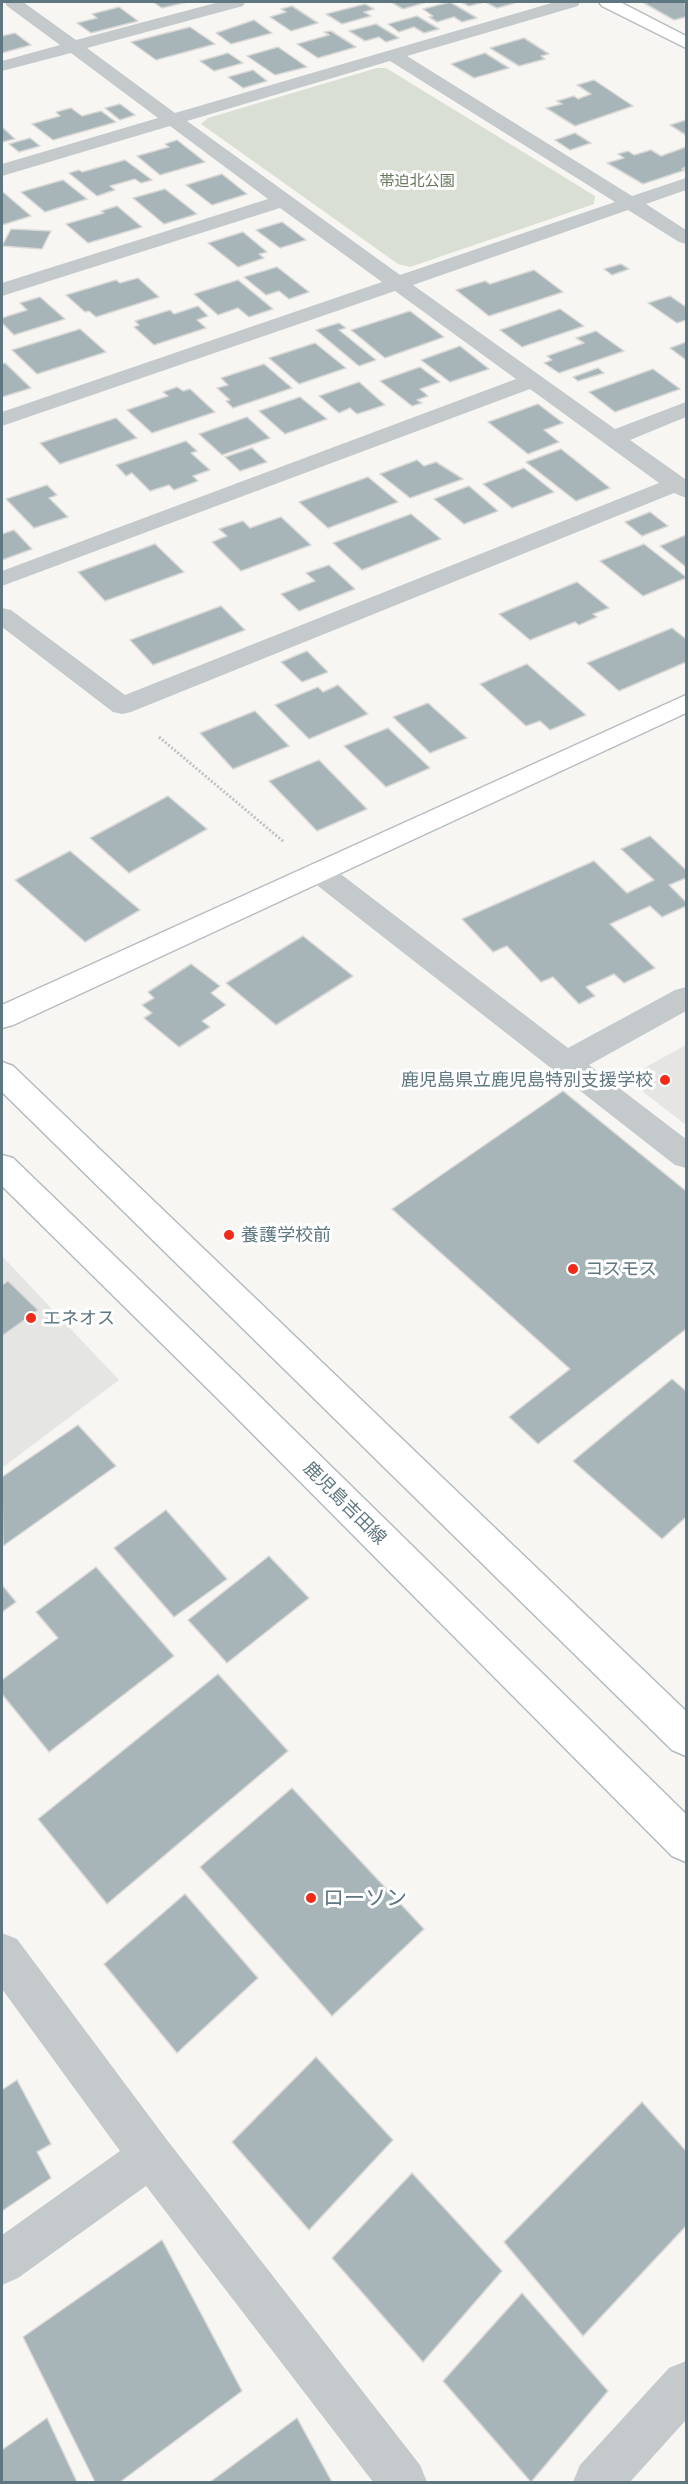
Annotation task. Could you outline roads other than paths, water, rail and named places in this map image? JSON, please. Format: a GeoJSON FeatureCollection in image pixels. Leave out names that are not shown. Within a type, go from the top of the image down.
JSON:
{"type":"FeatureCollection","features":[{"type":"Feature","properties":{"kind":"main road"},"geometry":{"type":"LineString","coordinates":[[608,2],[687,43]]}},
{"type":"Feature","properties":{"kind":"main road"},"geometry":{"type":"LineString","coordinates":[[2,1017],[687,703]]}},
{"type":"Feature","properties":{"kind":"main road"},"geometry":{"type":"LineString","coordinates":[[2,1074],[687,1737]]}},
{"type":"Feature","properties":{"kind":"main road","name":"鹿児島吉田線"},"geometry":{"type":"LineString","coordinates":[[2,1167],[236,1395],[687,1842]]}},
{"type":"Feature","properties":{"kind":"street"},"geometry":{"type":"LineString","coordinates":[[13,2],[284,201],[682,487]]}},
{"type":"Feature","properties":{"kind":"street"},"geometry":{"type":"LineString","coordinates":[[2,66],[237,2]]}},
{"type":"Feature","properties":{"kind":"street"},"geometry":{"type":"LineString","coordinates":[[2,170],[572,2]]}},
{"type":"Feature","properties":{"kind":"street"},"geometry":{"type":"LineString","coordinates":[[392,55],[687,238]]}},
{"type":"Feature","properties":{"kind":"street"},"geometry":{"type":"LineString","coordinates":[[2,419],[687,184]]}},
{"type":"Feature","properties":{"kind":"street"},"geometry":{"type":"LineString","coordinates":[[2,290],[284,201]]}},
{"type":"Feature","properties":{"kind":"street"},"geometry":{"type":"LineString","coordinates":[[2,579],[533,380]]}},
{"type":"Feature","properties":{"kind":"street"},"geometry":{"type":"LineString","coordinates":[[614,438],[687,409]]}},
{"type":"Feature","properties":{"kind":"street"},"geometry":{"type":"LineString","coordinates":[[2,615],[122,706],[682,487]]}},
{"type":"Feature","properties":{"kind":"street"},"geometry":{"type":"LineString","coordinates":[[319,872],[687,1156]]}},
{"type":"Feature","properties":{"kind":"street"},"geometry":{"type":"LineString","coordinates":[[567,1063],[687,998]]}},
{"type":"Feature","properties":{"kind":"street"},"geometry":{"type":"LineString","coordinates":[[2,1954],[151,2156],[403,2482]]}},
{"type":"Feature","properties":{"kind":"street"},"geometry":{"type":"LineString","coordinates":[[2,2262],[151,2156]]}},
{"type":"Feature","properties":{"kind":"street"},"geometry":{"type":"LineString","coordinates":[[597,2482],[687,2385]]}},
{"type":"Feature","properties":{"kind":"place","name":"鹿児島県立鹿児島特別支援学校"},"geometry":{"type":"Point","coordinates":[665,1080]}},
{"type":"Feature","properties":{"kind":"place","name":"養護学校前"},"geometry":{"type":"Point","coordinates":[229,1235]}},
{"type":"Feature","properties":{"kind":"place","name":"コスモス"},"geometry":{"type":"Point","coordinates":[573,1269]}},
{"type":"Feature","properties":{"kind":"place","name":"エネオス"},"geometry":{"type":"Point","coordinates":[31,1318]}},
{"type":"Feature","properties":{"kind":"place","name":"ローソン"},"geometry":{"type":"Point","coordinates":[311,1898]}},
{"type":"Feature","properties":{"kind":"park label","name":"帯迫北公園"},"geometry":{"type":"Point","coordinates":[417,181]}}]}
